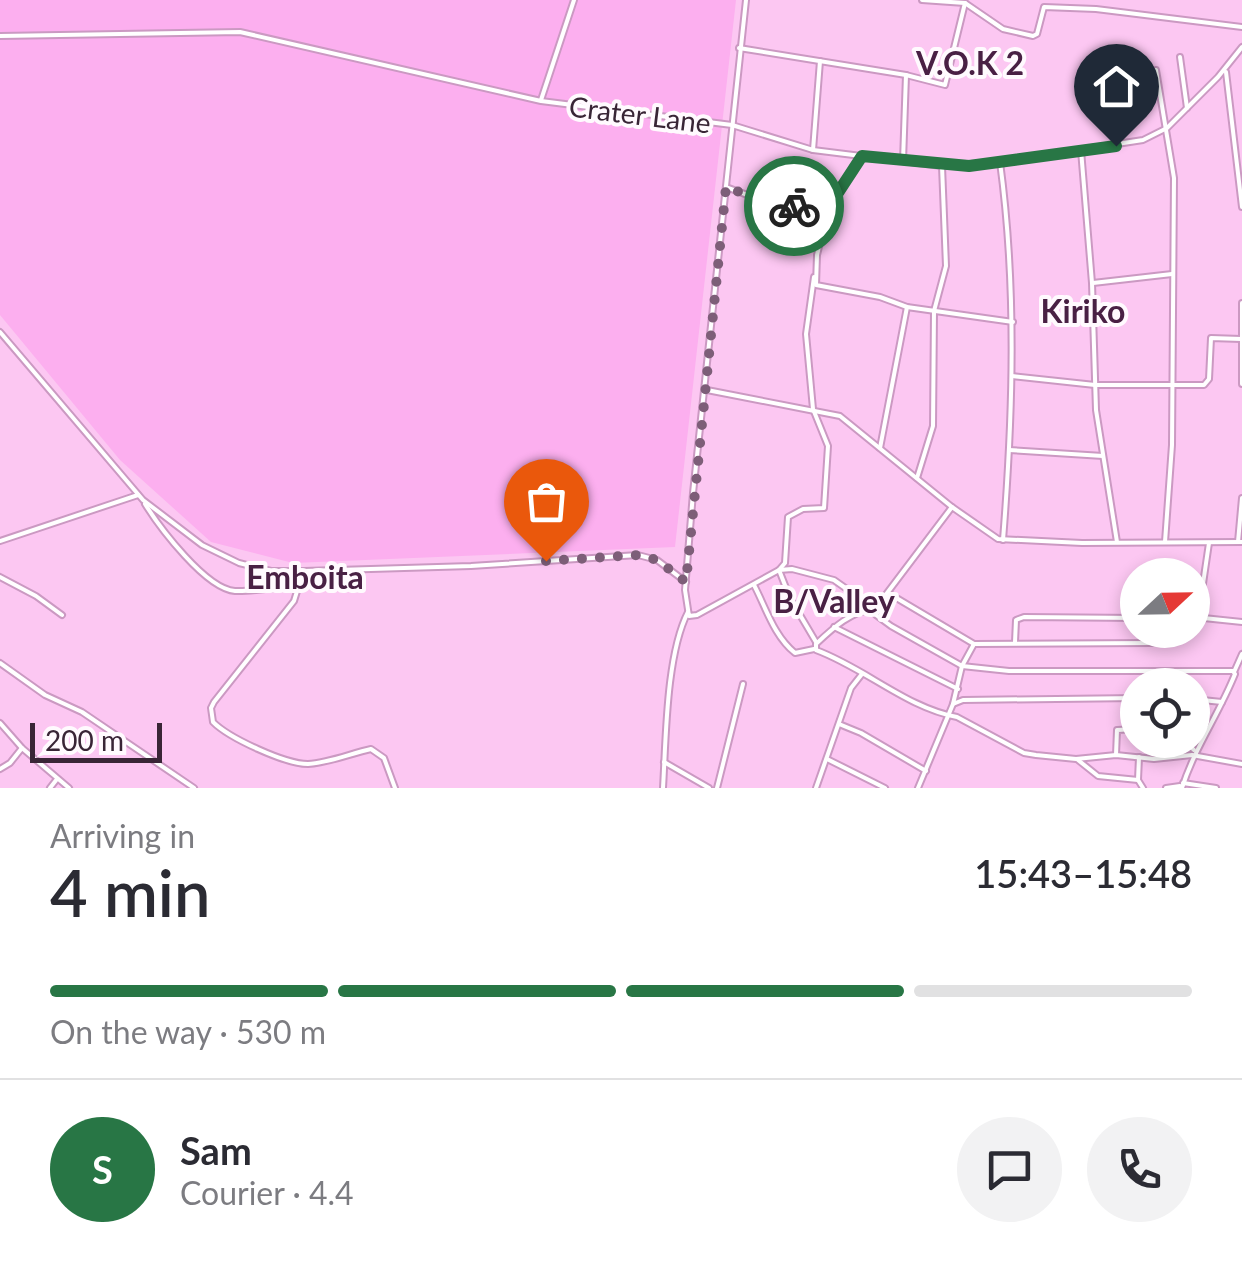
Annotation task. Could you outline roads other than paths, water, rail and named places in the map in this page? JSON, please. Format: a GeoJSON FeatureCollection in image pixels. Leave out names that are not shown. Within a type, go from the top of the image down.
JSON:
{"type":"FeatureCollection","features":[{"type":"Feature","properties":{"kind":"street"},"geometry":{"type":"LineString","coordinates":[[541,102],[574,0]]}},
{"type":"Feature","properties":{"kind":"street"},"geometry":{"type":"LineString","coordinates":[[663,788],[673,674],[688,612],[686,582],[746,0]]}},
{"type":"Feature","properties":{"kind":"street"},"geometry":{"type":"LineString","coordinates":[[922,0],[965,3],[1003,28],[1033,36],[1038,34],[1044,7],[1242,28]]}},
{"type":"Feature","properties":{"kind":"street"},"geometry":{"type":"LineString","coordinates":[[1093,0],[1096,10]]}},
{"type":"Feature","properties":{"kind":"street"},"geometry":{"type":"LineString","coordinates":[[740,48],[946,85],[965,3]]}},
{"type":"Feature","properties":{"kind":"street","name":"Crater Lane"},"geometry":{"type":"LineString","coordinates":[[0,36],[240,32],[541,102],[732,125],[813,150],[942,166],[1000,162],[1143,140],[1167,128],[1225,70],[1242,47]]}},
{"type":"Feature","properties":{"kind":"street"},"geometry":{"type":"LineString","coordinates":[[1180,57],[1187,108]]}},
{"type":"Feature","properties":{"kind":"street"},"geometry":{"type":"LineString","coordinates":[[813,150],[820,62]]}},
{"type":"Feature","properties":{"kind":"street"},"geometry":{"type":"LineString","coordinates":[[1156,70],[1174,178],[1170,489],[1164,542]]}},
{"type":"Feature","properties":{"kind":"street"},"geometry":{"type":"LineString","coordinates":[[1225,70],[1242,206]]}},
{"type":"Feature","properties":{"kind":"street"},"geometry":{"type":"LineString","coordinates":[[903,161],[906,76]]}},
{"type":"Feature","properties":{"kind":"street"},"geometry":{"type":"LineString","coordinates":[[1081,150],[1092,283],[1097,378],[1094,385],[1117,542]]}},
{"type":"Feature","properties":{"kind":"street"},"geometry":{"type":"LineString","coordinates":[[688,612],[693,617],[779,570],[786,563],[788,518],[803,510],[824,508],[828,446],[813,409],[806,334],[828,208],[862,156]]}},
{"type":"Feature","properties":{"kind":"street"},"geometry":{"type":"LineString","coordinates":[[1000,162],[1010,245],[1013,322],[1003,540]]}},
{"type":"Feature","properties":{"kind":"street"},"geometry":{"type":"LineString","coordinates":[[918,478],[933,426],[934,311],[946,266],[942,166]]}},
{"type":"Feature","properties":{"kind":"street"},"geometry":{"type":"LineString","coordinates":[[726,187],[774,205],[828,208]]}},
{"type":"Feature","properties":{"kind":"street"},"geometry":{"type":"LineString","coordinates":[[1092,283],[1172,274]]}},
{"type":"Feature","properties":{"kind":"street"},"geometry":{"type":"LineString","coordinates":[[814,277],[819,287],[880,297],[907,307],[1013,322]]}},
{"type":"Feature","properties":{"kind":"street"},"geometry":{"type":"LineString","coordinates":[[1242,303],[1242,384]]}},
{"type":"Feature","properties":{"kind":"street"},"geometry":{"type":"LineString","coordinates":[[880,448],[907,307]]}},
{"type":"Feature","properties":{"kind":"street"},"geometry":{"type":"LineString","coordinates":[[0,332],[186,555],[222,588],[298,588]]}},
{"type":"Feature","properties":{"kind":"street"},"geometry":{"type":"LineString","coordinates":[[1012,376],[1094,385],[1204,385],[1209,379],[1212,338],[1241,338]]}},
{"type":"Feature","properties":{"kind":"street"},"geometry":{"type":"LineString","coordinates":[[705,390],[840,416],[994,538],[1003,540],[1240,542],[1242,498]]}},
{"type":"Feature","properties":{"kind":"street"},"geometry":{"type":"LineString","coordinates":[[1009,450],[1103,456]]}},
{"type":"Feature","properties":{"kind":"street"},"geometry":{"type":"LineString","coordinates":[[141,497],[218,555],[271,571],[471,566],[638,555],[657,560],[686,582]]}},
{"type":"Feature","properties":{"kind":"street"},"geometry":{"type":"LineString","coordinates":[[0,542],[141,497]]}},
{"type":"Feature","properties":{"kind":"street"},"geometry":{"type":"LineString","coordinates":[[875,610],[952,506]]}},
{"type":"Feature","properties":{"kind":"street"},"geometry":{"type":"LineString","coordinates":[[1207,558],[1209,543]]}},
{"type":"Feature","properties":{"kind":"street"},"geometry":{"type":"LineString","coordinates":[[779,570],[792,569],[834,580],[891,626],[962,666],[1234,672]]}},
{"type":"Feature","properties":{"kind":"street"},"geometry":{"type":"LineString","coordinates":[[779,570],[816,647],[908,700],[957,717],[1024,753],[1076,759],[1120,755]]}},
{"type":"Feature","properties":{"kind":"street"},"geometry":{"type":"LineString","coordinates":[[304,571],[294,601],[214,702],[213,722],[224,732],[263,750],[306,764],[371,748],[384,758],[395,788]]}},
{"type":"Feature","properties":{"kind":"street"},"geometry":{"type":"LineString","coordinates":[[0,577],[62,615]]}},
{"type":"Feature","properties":{"kind":"street"},"geometry":{"type":"LineString","coordinates":[[754,585],[773,628],[795,652],[816,647],[834,627],[863,610],[875,610]]}},
{"type":"Feature","properties":{"kind":"street"},"geometry":{"type":"LineString","coordinates":[[887,592],[974,644],[1120,643]]}},
{"type":"Feature","properties":{"kind":"street"},"geometry":{"type":"LineString","coordinates":[[1015,642],[1018,618],[1120,618]]}},
{"type":"Feature","properties":{"kind":"street"},"geometry":{"type":"LineString","coordinates":[[1210,619],[1242,622]]}},
{"type":"Feature","properties":{"kind":"street"},"geometry":{"type":"LineString","coordinates":[[834,627],[958,689]]}},
{"type":"Feature","properties":{"kind":"street"},"geometry":{"type":"LineString","coordinates":[[918,788],[958,689],[962,666],[974,644]]}},
{"type":"Feature","properties":{"kind":"street"},"geometry":{"type":"LineString","coordinates":[[1210,728],[1242,654]]}},
{"type":"Feature","properties":{"kind":"street"},"geometry":{"type":"LineString","coordinates":[[0,663],[45,695],[82,712],[194,788]]}},
{"type":"Feature","properties":{"kind":"street"},"geometry":{"type":"LineString","coordinates":[[816,788],[850,688],[862,674]]}},
{"type":"Feature","properties":{"kind":"street"},"geometry":{"type":"LineString","coordinates":[[717,788],[743,684]]}},
{"type":"Feature","properties":{"kind":"street"},"geometry":{"type":"LineString","coordinates":[[952,704],[962,700],[1120,698]]}},
{"type":"Feature","properties":{"kind":"street"},"geometry":{"type":"LineString","coordinates":[[1210,701],[1222,702]]}},
{"type":"Feature","properties":{"kind":"street"},"geometry":{"type":"LineString","coordinates":[[0,723],[22,748],[69,788]]}},
{"type":"Feature","properties":{"kind":"street"},"geometry":{"type":"LineString","coordinates":[[839,724],[926,771]]}},
{"type":"Feature","properties":{"kind":"street"},"geometry":{"type":"LineString","coordinates":[[1116,755],[1120,730]]}},
{"type":"Feature","properties":{"kind":"street"},"geometry":{"type":"LineString","coordinates":[[0,769],[22,748]]}},
{"type":"Feature","properties":{"kind":"street"},"geometry":{"type":"LineString","coordinates":[[1210,757],[1242,764]]}},
{"type":"Feature","properties":{"kind":"street"},"geometry":{"type":"LineString","coordinates":[[826,758],[886,788]]}},
{"type":"Feature","properties":{"kind":"street"},"geometry":{"type":"LineString","coordinates":[[1139,758],[1138,780],[1143,788]]}},
{"type":"Feature","properties":{"kind":"street"},"geometry":{"type":"LineString","coordinates":[[1182,786],[1192,758]]}},
{"type":"Feature","properties":{"kind":"street"},"geometry":{"type":"LineString","coordinates":[[1076,759],[1098,776],[1138,780]]}},
{"type":"Feature","properties":{"kind":"street"},"geometry":{"type":"LineString","coordinates":[[664,762],[710,788]]}},
{"type":"Feature","properties":{"kind":"street"},"geometry":{"type":"LineString","coordinates":[[50,788],[56,779]]}},
{"type":"Feature","properties":{"kind":"street"},"geometry":{"type":"LineString","coordinates":[[1166,788],[1216,788]]}},
{"type":"Feature","properties":{"kind":"district","name":"V.O.K 2"},"geometry":{"type":"Point","coordinates":[970,62]}},
{"type":"Feature","properties":{"kind":"district","name":"Kiriko"},"geometry":{"type":"Point","coordinates":[1083,310]}},
{"type":"Feature","properties":{"kind":"district","name":"Emboita"},"geometry":{"type":"Point","coordinates":[305,576]}},
{"type":"Feature","properties":{"kind":"district","name":"B/Valley"},"geometry":{"type":"Point","coordinates":[834,600]}}]}
